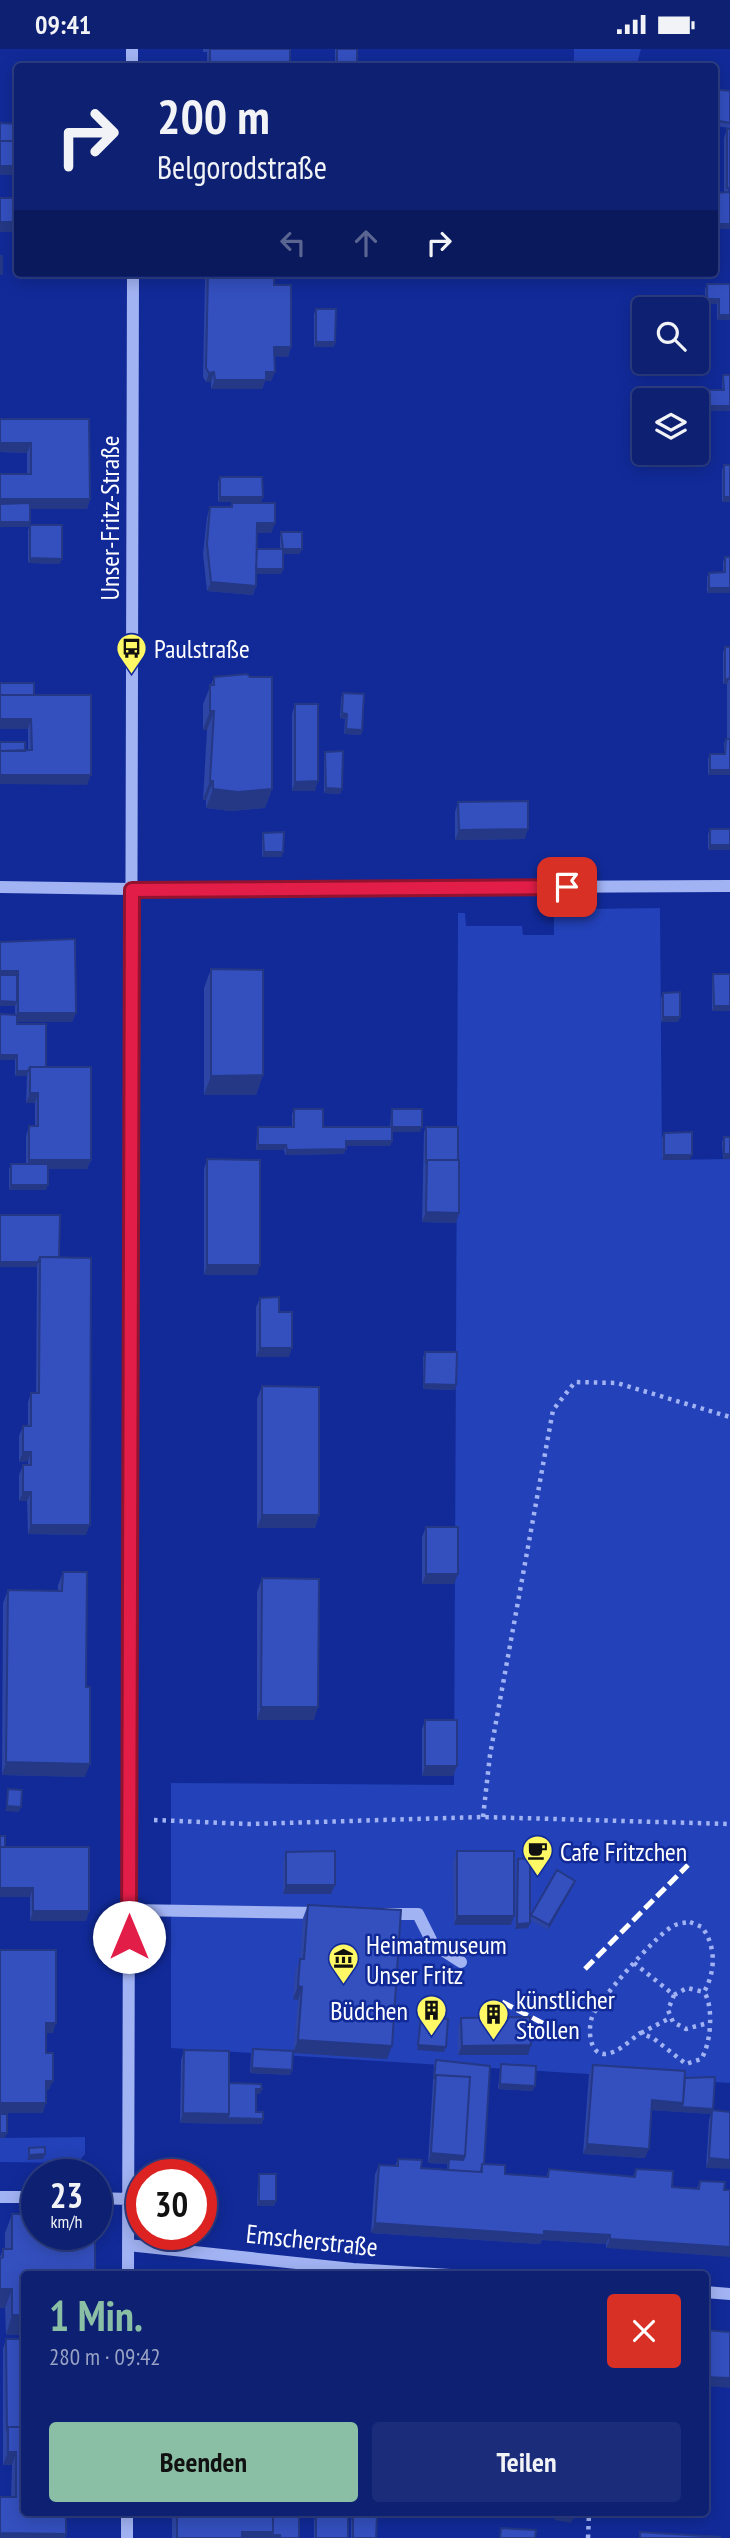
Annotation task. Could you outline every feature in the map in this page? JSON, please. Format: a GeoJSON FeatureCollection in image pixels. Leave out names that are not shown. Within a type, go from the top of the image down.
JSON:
{"type":"FeatureCollection","features":[{"type":"Feature","properties":{"kind":"street","name":"Unser-Fritz-Straße"},"geometry":{"type":"LineString","coordinates":[[129,2159],[132,277]]}},
{"type":"Feature","properties":{"kind":"street"},"geometry":{"type":"LineString","coordinates":[[0,887],[132,890],[730,885]]}},
{"type":"Feature","properties":{"kind":"street"},"geometry":{"type":"LineString","coordinates":[[129,1910],[336,1913]]}},
{"type":"Feature","properties":{"kind":"street"},"geometry":{"type":"LineString","coordinates":[[363,1913],[418,1914],[433,1944],[461,1962]]}},
{"type":"Feature","properties":{"kind":"street"},"geometry":{"type":"LineString","coordinates":[[0,2197],[21,2197]]}},
{"type":"Feature","properties":{"kind":"street","name":"Unser-Fritz-Straße"},"geometry":{"type":"LineString","coordinates":[[128,2250],[128,2271]]}},
{"type":"Feature","properties":{"kind":"street","name":"Emscherstraße"},"geometry":{"type":"LineString","coordinates":[[175,2250],[385,2271]]}},
{"type":"Feature","properties":{"kind":"street"},"geometry":{"type":"LineString","coordinates":[[709,2293],[730,2294]]}},
{"type":"Feature","properties":{"kind":"street"},"geometry":{"type":"LineString","coordinates":[[127,2516],[127,2538]]}},
{"type":"Feature","properties":{"kind":"path"},"geometry":{"type":"LineString","coordinates":[[483,1817],[490,1755],[553,1410],[575,1382],[617,1383],[730,1417]]}},
{"type":"Feature","properties":{"kind":"path"},"geometry":{"type":"LineString","coordinates":[[130,1819],[248,1824],[483,1817],[730,1824]]}},
{"type":"Feature","properties":{"kind":"path"},"geometry":{"type":"LineString","coordinates":[[670,2018],[640,2033],[612,2052],[603,2054],[593,2047],[588,2034],[592,2015],[634,1963],[667,1929],[679,1923],[690,1922],[702,1927],[712,1946],[711,1981],[704,1992]]}},
{"type":"Feature","properties":{"kind":"path"},"geometry":{"type":"LineString","coordinates":[[634,1963],[674,1995]]}},
{"type":"Feature","properties":{"kind":"path"},"geometry":{"type":"LineString","coordinates":[[704,1992],[687,1988],[674,1995],[668,2010],[670,2018],[686,2029],[708,2023]]}},
{"type":"Feature","properties":{"kind":"path"},"geometry":{"type":"LineString","coordinates":[[640,2033],[653,2038],[690,2065],[701,2059],[707,2051],[710,2008],[704,1992]]}},
{"type":"Feature","properties":{"kind":"path"},"geometry":{"type":"LineString","coordinates":[[588,2538],[589,2516]]}},
{"type":"Feature","properties":{"kind":"shaded area"},"geometry":{"type":"Polygon","coordinates":[[[574,49],[641,49],[637,63],[574,63],[574,49]]]}},
{"type":"Feature","properties":{"kind":"shaded area"},"geometry":{"type":"Polygon","coordinates":[[[660,908],[662,1160],[730,1159],[730,2083],[171,2048],[171,1783],[454,1785],[458,913],[465,913],[466,926],[522,926],[523,935],[554,935],[554,914],[584,914],[584,909],[660,908]]]}},
{"type":"Feature","properties":{"kind":"shaded area"},"geometry":{"type":"Polygon","coordinates":[[[85,2137],[85,2154],[81,2159],[21,2159],[21,2162],[0,2162],[0,2138],[85,2137]]]}},
{"type":"Feature","properties":{"kind":"building"},"geometry":{"type":"Polygon","coordinates":[[[210,49],[290,49],[290,63],[210,63],[210,49]]]}},
{"type":"Feature","properties":{"kind":"building"},"geometry":{"type":"Polygon","coordinates":[[[337,49],[357,49],[357,63],[337,63],[337,49]]]}},
{"type":"Feature","properties":{"kind":"building"},"geometry":{"type":"Polygon","coordinates":[[[718,90],[730,91],[730,123],[718,121],[718,90]]]}},
{"type":"Feature","properties":{"kind":"building"},"geometry":{"type":"Polygon","coordinates":[[[0,123],[14,124],[14,141],[0,141],[0,123]]]}},
{"type":"Feature","properties":{"kind":"building"},"geometry":{"type":"Polygon","coordinates":[[[727,129],[730,129],[730,188],[727,188],[727,129]]]}},
{"type":"Feature","properties":{"kind":"building"},"geometry":{"type":"Polygon","coordinates":[[[0,141],[14,141],[14,166],[0,166],[0,141]]]}},
{"type":"Feature","properties":{"kind":"building"},"geometry":{"type":"Polygon","coordinates":[[[730,192],[730,224],[718,224],[718,193],[730,192]]]}},
{"type":"Feature","properties":{"kind":"building"},"geometry":{"type":"Polygon","coordinates":[[[0,198],[14,198],[14,222],[0,222],[0,198]]]}},
{"type":"Feature","properties":{"kind":"building"},"geometry":{"type":"Polygon","coordinates":[[[2,256],[2,274],[0,274],[2,256]]]}},
{"type":"Feature","properties":{"kind":"building"},"geometry":{"type":"Polygon","coordinates":[[[208,277],[274,277],[274,285],[291,285],[291,347],[274,347],[275,372],[266,372],[266,380],[215,380],[214,372],[209,373],[206,368],[208,277]]]}},
{"type":"Feature","properties":{"kind":"building"},"geometry":{"type":"Polygon","coordinates":[[[707,284],[730,284],[730,315],[719,315],[719,299],[707,297],[707,284]]]}},
{"type":"Feature","properties":{"kind":"building"},"geometry":{"type":"Polygon","coordinates":[[[316,309],[336,309],[335,342],[316,342],[316,309]]]}},
{"type":"Feature","properties":{"kind":"building"},"geometry":{"type":"Polygon","coordinates":[[[723,375],[730,375],[730,406],[709,406],[709,390],[724,390],[723,375]]]}},
{"type":"Feature","properties":{"kind":"building"},"geometry":{"type":"Polygon","coordinates":[[[0,419],[89,419],[90,499],[0,499],[0,474],[31,474],[31,443],[0,443],[0,419]]]}},
{"type":"Feature","properties":{"kind":"building"},"geometry":{"type":"Polygon","coordinates":[[[724,465],[730,465],[730,497],[724,497],[724,465]]]}},
{"type":"Feature","properties":{"kind":"building"},"geometry":{"type":"Polygon","coordinates":[[[220,477],[262,477],[263,497],[220,497],[220,477]]]}},
{"type":"Feature","properties":{"kind":"building"},"geometry":{"type":"Polygon","coordinates":[[[30,503],[30,522],[0,522],[0,504],[30,503]]]}},
{"type":"Feature","properties":{"kind":"building"},"geometry":{"type":"Polygon","coordinates":[[[232,503],[275,503],[275,523],[257,523],[256,586],[211,582],[207,544],[210,507],[232,507],[232,503]]]}},
{"type":"Feature","properties":{"kind":"building"},"geometry":{"type":"Polygon","coordinates":[[[30,525],[62,525],[62,559],[30,558],[30,525]]]}},
{"type":"Feature","properties":{"kind":"building"},"geometry":{"type":"Polygon","coordinates":[[[281,532],[302,532],[302,549],[283,549],[281,532]]]}},
{"type":"Feature","properties":{"kind":"building"},"geometry":{"type":"Polygon","coordinates":[[[257,549],[283,549],[283,569],[256,569],[257,549]]]}},
{"type":"Feature","properties":{"kind":"building"},"geometry":{"type":"Polygon","coordinates":[[[725,557],[730,557],[730,588],[709,588],[709,573],[725,572],[725,557]]]}},
{"type":"Feature","properties":{"kind":"building"},"geometry":{"type":"Polygon","coordinates":[[[725,647],[730,647],[729,679],[725,679],[725,647]]]}},
{"type":"Feature","properties":{"kind":"building"},"geometry":{"type":"Polygon","coordinates":[[[247,674],[250,677],[272,677],[272,789],[238,792],[213,789],[213,781],[210,781],[214,711],[210,711],[210,685],[214,685],[214,677],[247,674]]]}},
{"type":"Feature","properties":{"kind":"building"},"geometry":{"type":"Polygon","coordinates":[[[0,683],[34,683],[34,695],[0,695],[0,683]]]}},
{"type":"Feature","properties":{"kind":"building"},"geometry":{"type":"Polygon","coordinates":[[[343,693],[364,694],[362,730],[346,729],[347,714],[342,713],[343,693]]]}},
{"type":"Feature","properties":{"kind":"building"},"geometry":{"type":"Polygon","coordinates":[[[0,695],[91,695],[91,775],[0,775],[0,751],[32,750],[31,719],[0,719],[0,695]]]}},
{"type":"Feature","properties":{"kind":"building"},"geometry":{"type":"Polygon","coordinates":[[[295,704],[318,704],[318,781],[295,782],[295,704]]]}},
{"type":"Feature","properties":{"kind":"building"},"geometry":{"type":"Polygon","coordinates":[[[726,739],[730,739],[730,770],[710,770],[710,754],[725,754],[726,739]]]}},
{"type":"Feature","properties":{"kind":"building"},"geometry":{"type":"Polygon","coordinates":[[[0,742],[25,742],[25,751],[0,751],[0,742]]]}},
{"type":"Feature","properties":{"kind":"building"},"geometry":{"type":"Polygon","coordinates":[[[343,751],[342,789],[326,788],[325,752],[343,751]]]}},
{"type":"Feature","properties":{"kind":"building"},"geometry":{"type":"Polygon","coordinates":[[[528,801],[528,829],[459,830],[458,802],[528,801]]]}},
{"type":"Feature","properties":{"kind":"building"},"geometry":{"type":"Polygon","coordinates":[[[710,829],[730,829],[730,845],[710,845],[710,829]]]}},
{"type":"Feature","properties":{"kind":"building"},"geometry":{"type":"Polygon","coordinates":[[[284,832],[283,852],[264,852],[263,833],[284,832]]]}},
{"type":"Feature","properties":{"kind":"building"},"geometry":{"type":"Polygon","coordinates":[[[75,939],[76,1013],[18,1013],[18,971],[0,971],[0,942],[75,939]]]}},
{"type":"Feature","properties":{"kind":"building"},"geometry":{"type":"Polygon","coordinates":[[[211,969],[263,970],[263,1075],[211,1076],[211,969]]]}},
{"type":"Feature","properties":{"kind":"building"},"geometry":{"type":"Polygon","coordinates":[[[713,974],[730,974],[730,1006],[714,1006],[713,974]]]}},
{"type":"Feature","properties":{"kind":"building"},"geometry":{"type":"Polygon","coordinates":[[[0,975],[17,975],[17,1002],[0,1001],[0,975]]]}},
{"type":"Feature","properties":{"kind":"building"},"geometry":{"type":"Polygon","coordinates":[[[680,992],[680,1017],[663,1017],[663,993],[680,992]]]}},
{"type":"Feature","properties":{"kind":"building"},"geometry":{"type":"Polygon","coordinates":[[[0,1014],[17,1015],[17,1024],[46,1024],[46,1067],[30,1067],[28,1071],[17,1071],[17,1055],[0,1055],[0,1014]]]}},
{"type":"Feature","properties":{"kind":"building"},"geometry":{"type":"Polygon","coordinates":[[[30,1067],[91,1067],[91,1160],[29,1160],[29,1126],[38,1126],[38,1093],[30,1093],[30,1067]]]}},
{"type":"Feature","properties":{"kind":"building"},"geometry":{"type":"Polygon","coordinates":[[[294,1109],[323,1109],[323,1127],[392,1127],[392,1141],[346,1141],[346,1149],[287,1150],[286,1145],[258,1145],[258,1127],[294,1127],[294,1109]]]}},
{"type":"Feature","properties":{"kind":"building"},"geometry":{"type":"Polygon","coordinates":[[[392,1109],[422,1109],[422,1127],[392,1127],[392,1109]]]}},
{"type":"Feature","properties":{"kind":"building"},"geometry":{"type":"Polygon","coordinates":[[[426,1127],[458,1127],[458,1160],[427,1160],[426,1164],[426,1127]]]}},
{"type":"Feature","properties":{"kind":"building"},"geometry":{"type":"Polygon","coordinates":[[[692,1132],[692,1155],[664,1155],[664,1133],[692,1132]]]}},
{"type":"Feature","properties":{"kind":"building"},"geometry":{"type":"Polygon","coordinates":[[[724,1137],[730,1137],[730,1154],[724,1154],[724,1137]]]}},
{"type":"Feature","properties":{"kind":"building"},"geometry":{"type":"Polygon","coordinates":[[[207,1159],[260,1160],[260,1265],[207,1265],[207,1159]]]}},
{"type":"Feature","properties":{"kind":"building"},"geometry":{"type":"Polygon","coordinates":[[[427,1160],[459,1160],[459,1213],[426,1212],[427,1160]]]}},
{"type":"Feature","properties":{"kind":"building"},"geometry":{"type":"Polygon","coordinates":[[[11,1164],[48,1164],[48,1185],[11,1185],[11,1164]]]}},
{"type":"Feature","properties":{"kind":"building"},"geometry":{"type":"Polygon","coordinates":[[[0,1215],[60,1215],[59,1257],[40,1257],[38,1262],[0,1262],[0,1215]]]}},
{"type":"Feature","properties":{"kind":"building"},"geometry":{"type":"Polygon","coordinates":[[[40,1257],[91,1258],[90,1525],[31,1525],[31,1492],[23,1492],[23,1465],[31,1465],[31,1452],[23,1452],[23,1426],[31,1426],[31,1393],[39,1393],[40,1257]]]}},
{"type":"Feature","properties":{"kind":"building"},"geometry":{"type":"Polygon","coordinates":[[[279,1297],[279,1312],[292,1312],[292,1348],[260,1348],[260,1298],[279,1297]]]}},
{"type":"Feature","properties":{"kind":"building"},"geometry":{"type":"Polygon","coordinates":[[[425,1352],[457,1352],[456,1385],[424,1384],[425,1352]]]}},
{"type":"Feature","properties":{"kind":"building"},"geometry":{"type":"Polygon","coordinates":[[[262,1386],[319,1387],[319,1515],[262,1515],[262,1386]]]}},
{"type":"Feature","properties":{"kind":"building"},"geometry":{"type":"Polygon","coordinates":[[[426,1527],[458,1527],[458,1574],[426,1574],[426,1527]]]}},
{"type":"Feature","properties":{"kind":"building"},"geometry":{"type":"Polygon","coordinates":[[[63,1572],[87,1572],[86,1687],[90,1687],[90,1764],[6,1762],[8,1590],[62,1591],[63,1572]]]}},
{"type":"Feature","properties":{"kind":"building"},"geometry":{"type":"Polygon","coordinates":[[[262,1578],[319,1579],[318,1707],[261,1707],[262,1578]]]}},
{"type":"Feature","properties":{"kind":"building"},"geometry":{"type":"Polygon","coordinates":[[[425,1720],[457,1720],[457,1766],[425,1766],[425,1720]]]}},
{"type":"Feature","properties":{"kind":"building"},"geometry":{"type":"Polygon","coordinates":[[[8,1789],[22,1790],[21,1807],[7,1806],[8,1789]]]}},
{"type":"Feature","properties":{"kind":"building"},"geometry":{"type":"Polygon","coordinates":[[[0,1836],[5,1836],[5,1847],[0,1847],[0,1836]]]}},
{"type":"Feature","properties":{"kind":"building"},"geometry":{"type":"Polygon","coordinates":[[[0,1847],[89,1847],[89,1911],[33,1911],[33,1888],[0,1888],[0,1847]]]}},
{"type":"Feature","properties":{"kind":"building"},"geometry":{"type":"Polygon","coordinates":[[[335,1851],[335,1885],[286,1885],[286,1852],[335,1851]]]}},
{"type":"Feature","properties":{"kind":"building"},"geometry":{"type":"Polygon","coordinates":[[[457,1851],[514,1851],[514,1916],[457,1916],[457,1851]]]}},
{"type":"Feature","properties":{"kind":"building"},"geometry":{"type":"Polygon","coordinates":[[[530,1858],[530,1923],[517,1924],[518,1859],[530,1858]]]}},
{"type":"Feature","properties":{"kind":"building"},"geometry":{"type":"Polygon","coordinates":[[[557,1870],[575,1881],[549,1925],[531,1915],[557,1870]]]}},
{"type":"Feature","properties":{"kind":"building","name":"Heimatmuseum Unser Fritz"},"geometry":{"type":"Polygon","coordinates":[[[308,1905],[401,1910],[392,2046],[298,2040],[302,1987],[298,1986],[300,1959],[304,1959],[308,1905]]]}},
{"type":"Feature","properties":{"kind":"building"},"geometry":{"type":"Polygon","coordinates":[[[0,1950],[56,1950],[56,2023],[46,2023],[46,2053],[53,2053],[53,2081],[46,2081],[46,2103],[0,2103],[0,1950]]]}},
{"type":"Feature","properties":{"kind":"building","name":"Büdchen"},"geometry":{"type":"Polygon","coordinates":[[[421,2017],[448,2019],[446,2047],[418,2045],[421,2017]]]}},
{"type":"Feature","properties":{"kind":"building","name":"künstlicher Stollen"},"geometry":{"type":"Polygon","coordinates":[[[530,2017],[531,2045],[462,2046],[461,2018],[530,2017]]]}},
{"type":"Feature","properties":{"kind":"building"},"geometry":{"type":"Polygon","coordinates":[[[253,2049],[293,2051],[292,2070],[252,2068],[253,2049]]]}},
{"type":"Feature","properties":{"kind":"building"},"geometry":{"type":"Polygon","coordinates":[[[184,2050],[229,2051],[229,2114],[183,2113],[184,2050]]]}},
{"type":"Feature","properties":{"kind":"building"},"geometry":{"type":"Polygon","coordinates":[[[436,2060],[490,2066],[484,2164],[481,2172],[448,2170],[449,2159],[463,2160],[465,2156],[470,2077],[436,2075],[434,2079],[436,2060]]]}},
{"type":"Feature","properties":{"kind":"building"},"geometry":{"type":"Polygon","coordinates":[[[501,2064],[536,2066],[535,2086],[500,2084],[501,2064]]]}},
{"type":"Feature","properties":{"kind":"building"},"geometry":{"type":"Polygon","coordinates":[[[593,2065],[685,2071],[683,2103],[652,2100],[649,2149],[587,2144],[593,2065]]]}},
{"type":"Feature","properties":{"kind":"building"},"geometry":{"type":"Polygon","coordinates":[[[436,2075],[470,2077],[465,2156],[431,2153],[436,2075]]]}},
{"type":"Feature","properties":{"kind":"building"},"geometry":{"type":"Polygon","coordinates":[[[715,2077],[713,2109],[682,2107],[685,2078],[715,2077]]]}},
{"type":"Feature","properties":{"kind":"building"},"geometry":{"type":"Polygon","coordinates":[[[229,2083],[261,2084],[262,2089],[256,2089],[256,2112],[263,2112],[263,2119],[227,2118],[229,2083]]]}},
{"type":"Feature","properties":{"kind":"building"},"geometry":{"type":"Polygon","coordinates":[[[712,2110],[730,2112],[730,2160],[709,2158],[712,2110]]]}},
{"type":"Feature","properties":{"kind":"building"},"geometry":{"type":"Polygon","coordinates":[[[0,2114],[7,2114],[7,2133],[0,2133],[0,2114]]]}},
{"type":"Feature","properties":{"kind":"building"},"geometry":{"type":"Polygon","coordinates":[[[45,2147],[45,2154],[29,2155],[29,2148],[45,2147]]]}},
{"type":"Feature","properties":{"kind":"building"},"geometry":{"type":"Polygon","coordinates":[[[398,2159],[422,2160],[421,2168],[464,2171],[482,2172],[482,2164],[505,2165],[505,2174],[548,2177],[549,2169],[635,2177],[636,2169],[673,2171],[672,2187],[699,2189],[700,2181],[725,2182],[724,2190],[730,2190],[730,2247],[610,2239],[610,2235],[544,2231],[544,2235],[375,2223],[379,2165],[398,2166],[398,2159]]]}},
{"type":"Feature","properties":{"kind":"building"},"geometry":{"type":"Polygon","coordinates":[[[259,2174],[276,2174],[276,2201],[259,2201],[259,2174]]]}},
{"type":"Feature","properties":{"kind":"building"},"geometry":{"type":"Polygon","coordinates":[[[12,2214],[21,2214],[21,2250],[95,2250],[95,2271],[21,2271],[21,2315],[12,2315],[12,2289],[0,2289],[0,2259],[3,2257],[3,2249],[12,2249],[12,2214]]]}},
{"type":"Feature","properties":{"kind":"building"},"geometry":{"type":"Polygon","coordinates":[[[709,2330],[730,2332],[730,2378],[709,2377],[709,2330]]]}},
{"type":"Feature","properties":{"kind":"building"},"geometry":{"type":"Polygon","coordinates":[[[6,2339],[21,2339],[21,2427],[8,2427],[7,2431],[6,2339]]]}},
{"type":"Feature","properties":{"kind":"building"},"geometry":{"type":"Polygon","coordinates":[[[8,2427],[21,2427],[21,2516],[66,2516],[66,2534],[0,2533],[0,2497],[16,2497],[16,2452],[8,2452],[8,2427]]]}},
{"type":"Feature","properties":{"kind":"building"},"geometry":{"type":"Polygon","coordinates":[[[177,2516],[273,2516],[273,2532],[242,2532],[242,2538],[177,2538],[177,2516]]]}},
{"type":"Feature","properties":{"kind":"building"},"geometry":{"type":"Polygon","coordinates":[[[273,2516],[299,2516],[299,2538],[280,2538],[280,2535],[272,2535],[273,2516]]]}},
{"type":"Feature","properties":{"kind":"building"},"geometry":{"type":"Polygon","coordinates":[[[316,2516],[348,2516],[348,2538],[316,2538],[316,2516]]]}},
{"type":"Feature","properties":{"kind":"building"},"geometry":{"type":"Polygon","coordinates":[[[353,2516],[377,2516],[376,2538],[353,2538],[353,2516]]]}},
{"type":"Feature","properties":{"kind":"building"},"geometry":{"type":"Polygon","coordinates":[[[501,2528],[536,2530],[535,2538],[500,2538],[501,2528]]]}},
{"type":"Feature","properties":{"kind":"building"},"geometry":{"type":"Polygon","coordinates":[[[640,2532],[720,2537],[720,2538],[640,2538],[640,2532]]]}},
{"type":"Feature","properties":{"kind":"railway"},"geometry":{"type":"LineString","coordinates":[[585,1969],[688,1865]]}},
{"type":"Feature","properties":{"kind":"railway"},"geometry":{"type":"LineString","coordinates":[[502,2002],[556,2030]]}},
{"type":"Feature","properties":{"kind":"place","name":"Paulstraße"},"geometry":{"type":"Point","coordinates":[131,675]}},
{"type":"Feature","properties":{"kind":"place","name":"Cafe Fritzchen"},"geometry":{"type":"Point","coordinates":[537,1878]}},
{"type":"Feature","properties":{"kind":"place","name":"Heimatmuseum Unser Fritz"},"geometry":{"type":"Point","coordinates":[343,1986]}},
{"type":"Feature","properties":{"kind":"place","name":"Büdchen"},"geometry":{"type":"Point","coordinates":[431,2037]}},
{"type":"Feature","properties":{"kind":"place","name":"künstlicher Stollen"},"geometry":{"type":"Point","coordinates":[493,2041]}},
{"type":"Feature","properties":{"kind":"route"},"geometry":{"type":"LineString","coordinates":[[129,1937],[132,890],[567,887]]}}]}
